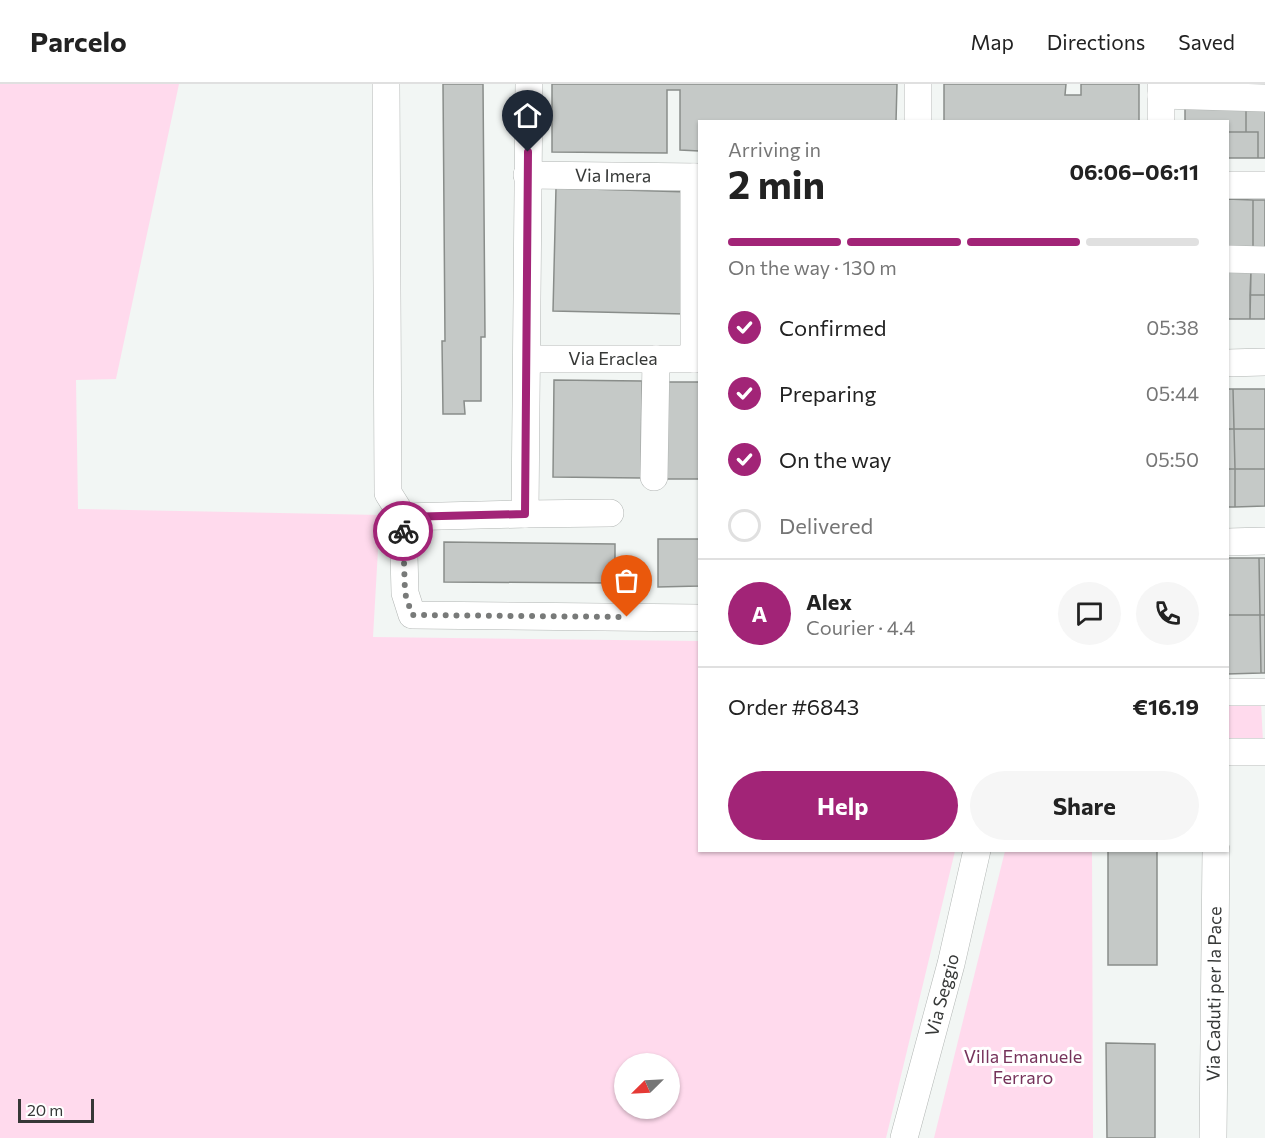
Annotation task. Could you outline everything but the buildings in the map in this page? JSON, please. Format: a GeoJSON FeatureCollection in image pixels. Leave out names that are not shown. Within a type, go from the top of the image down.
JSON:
{"type":"FeatureCollection","features":[{"type":"Feature","properties":{"kind":"street"},"geometry":{"type":"LineString","coordinates":[[386,84],[388,493],[403,517],[405,593],[412,615],[698,618]]}},
{"type":"Feature","properties":{"kind":"street"},"geometry":{"type":"LineString","coordinates":[[525,514],[529,84]]}},
{"type":"Feature","properties":{"kind":"street"},"geometry":{"type":"LineString","coordinates":[[918,84],[918,120]]}},
{"type":"Feature","properties":{"kind":"street"},"geometry":{"type":"LineString","coordinates":[[1161,100],[1265,98]]}},
{"type":"Feature","properties":{"kind":"street","name":"Via Imera"},"geometry":{"type":"LineString","coordinates":[[527,175],[697,177]]}},
{"type":"Feature","properties":{"kind":"street"},"geometry":{"type":"LineString","coordinates":[[697,177],[697,359]]}},
{"type":"Feature","properties":{"kind":"street"},"geometry":{"type":"LineString","coordinates":[[1229,185],[1265,185]]}},
{"type":"Feature","properties":{"kind":"street"},"geometry":{"type":"LineString","coordinates":[[1229,260],[1265,260]]}},
{"type":"Feature","properties":{"kind":"street","name":"Via Eraclea"},"geometry":{"type":"LineString","coordinates":[[527,359],[697,359]]}},
{"type":"Feature","properties":{"kind":"street"},"geometry":{"type":"LineString","coordinates":[[654,477],[656,359]]}},
{"type":"Feature","properties":{"kind":"street"},"geometry":{"type":"LineString","coordinates":[[1229,363],[1265,362]]}},
{"type":"Feature","properties":{"kind":"street"},"geometry":{"type":"LineString","coordinates":[[403,517],[610,513]]}},
{"type":"Feature","properties":{"kind":"street"},"geometry":{"type":"LineString","coordinates":[[1229,542],[1265,541]]}},
{"type":"Feature","properties":{"kind":"street"},"geometry":{"type":"LineString","coordinates":[[1229,692],[1265,692]]}},
{"type":"Feature","properties":{"kind":"street"},"geometry":{"type":"LineString","coordinates":[[1229,752],[1265,752]]}},
{"type":"Feature","properties":{"kind":"street","name":"Via Seggio"},"geometry":{"type":"LineString","coordinates":[[904,1138],[951,964],[977,852]]}},
{"type":"Feature","properties":{"kind":"street","name":"Via Caduti per la Pace"},"geometry":{"type":"LineString","coordinates":[[1213,1138],[1216,852]]}},
{"type":"Feature","properties":{"kind":"green space"},"geometry":{"type":"Polygon","coordinates":[[[0,84],[179,84],[116,379],[76,380],[78,509],[380,515],[373,637],[698,641],[698,852],[955,852],[886,1138],[0,1138],[0,84]]]}},
{"type":"Feature","properties":{"kind":"green space"},"geometry":{"type":"Polygon","coordinates":[[[1229,702],[1261,703],[1263,742],[1229,742],[1229,702]]]}},
{"type":"Feature","properties":{"kind":"green space","name":"Villa Emanuele Ferraro"},"geometry":{"type":"Polygon","coordinates":[[[1005,852],[1092,852],[1093,1138],[934,1138],[1005,852]]]}},
{"type":"Feature","properties":{"kind":"way so far"},"geometry":{"type":"LineString","coordinates":[[403,531],[405,593],[412,615],[627,617]]}},
{"type":"Feature","properties":{"kind":"route"},"geometry":{"type":"LineString","coordinates":[[403,531],[403,517],[525,514],[528,152]]}}]}
